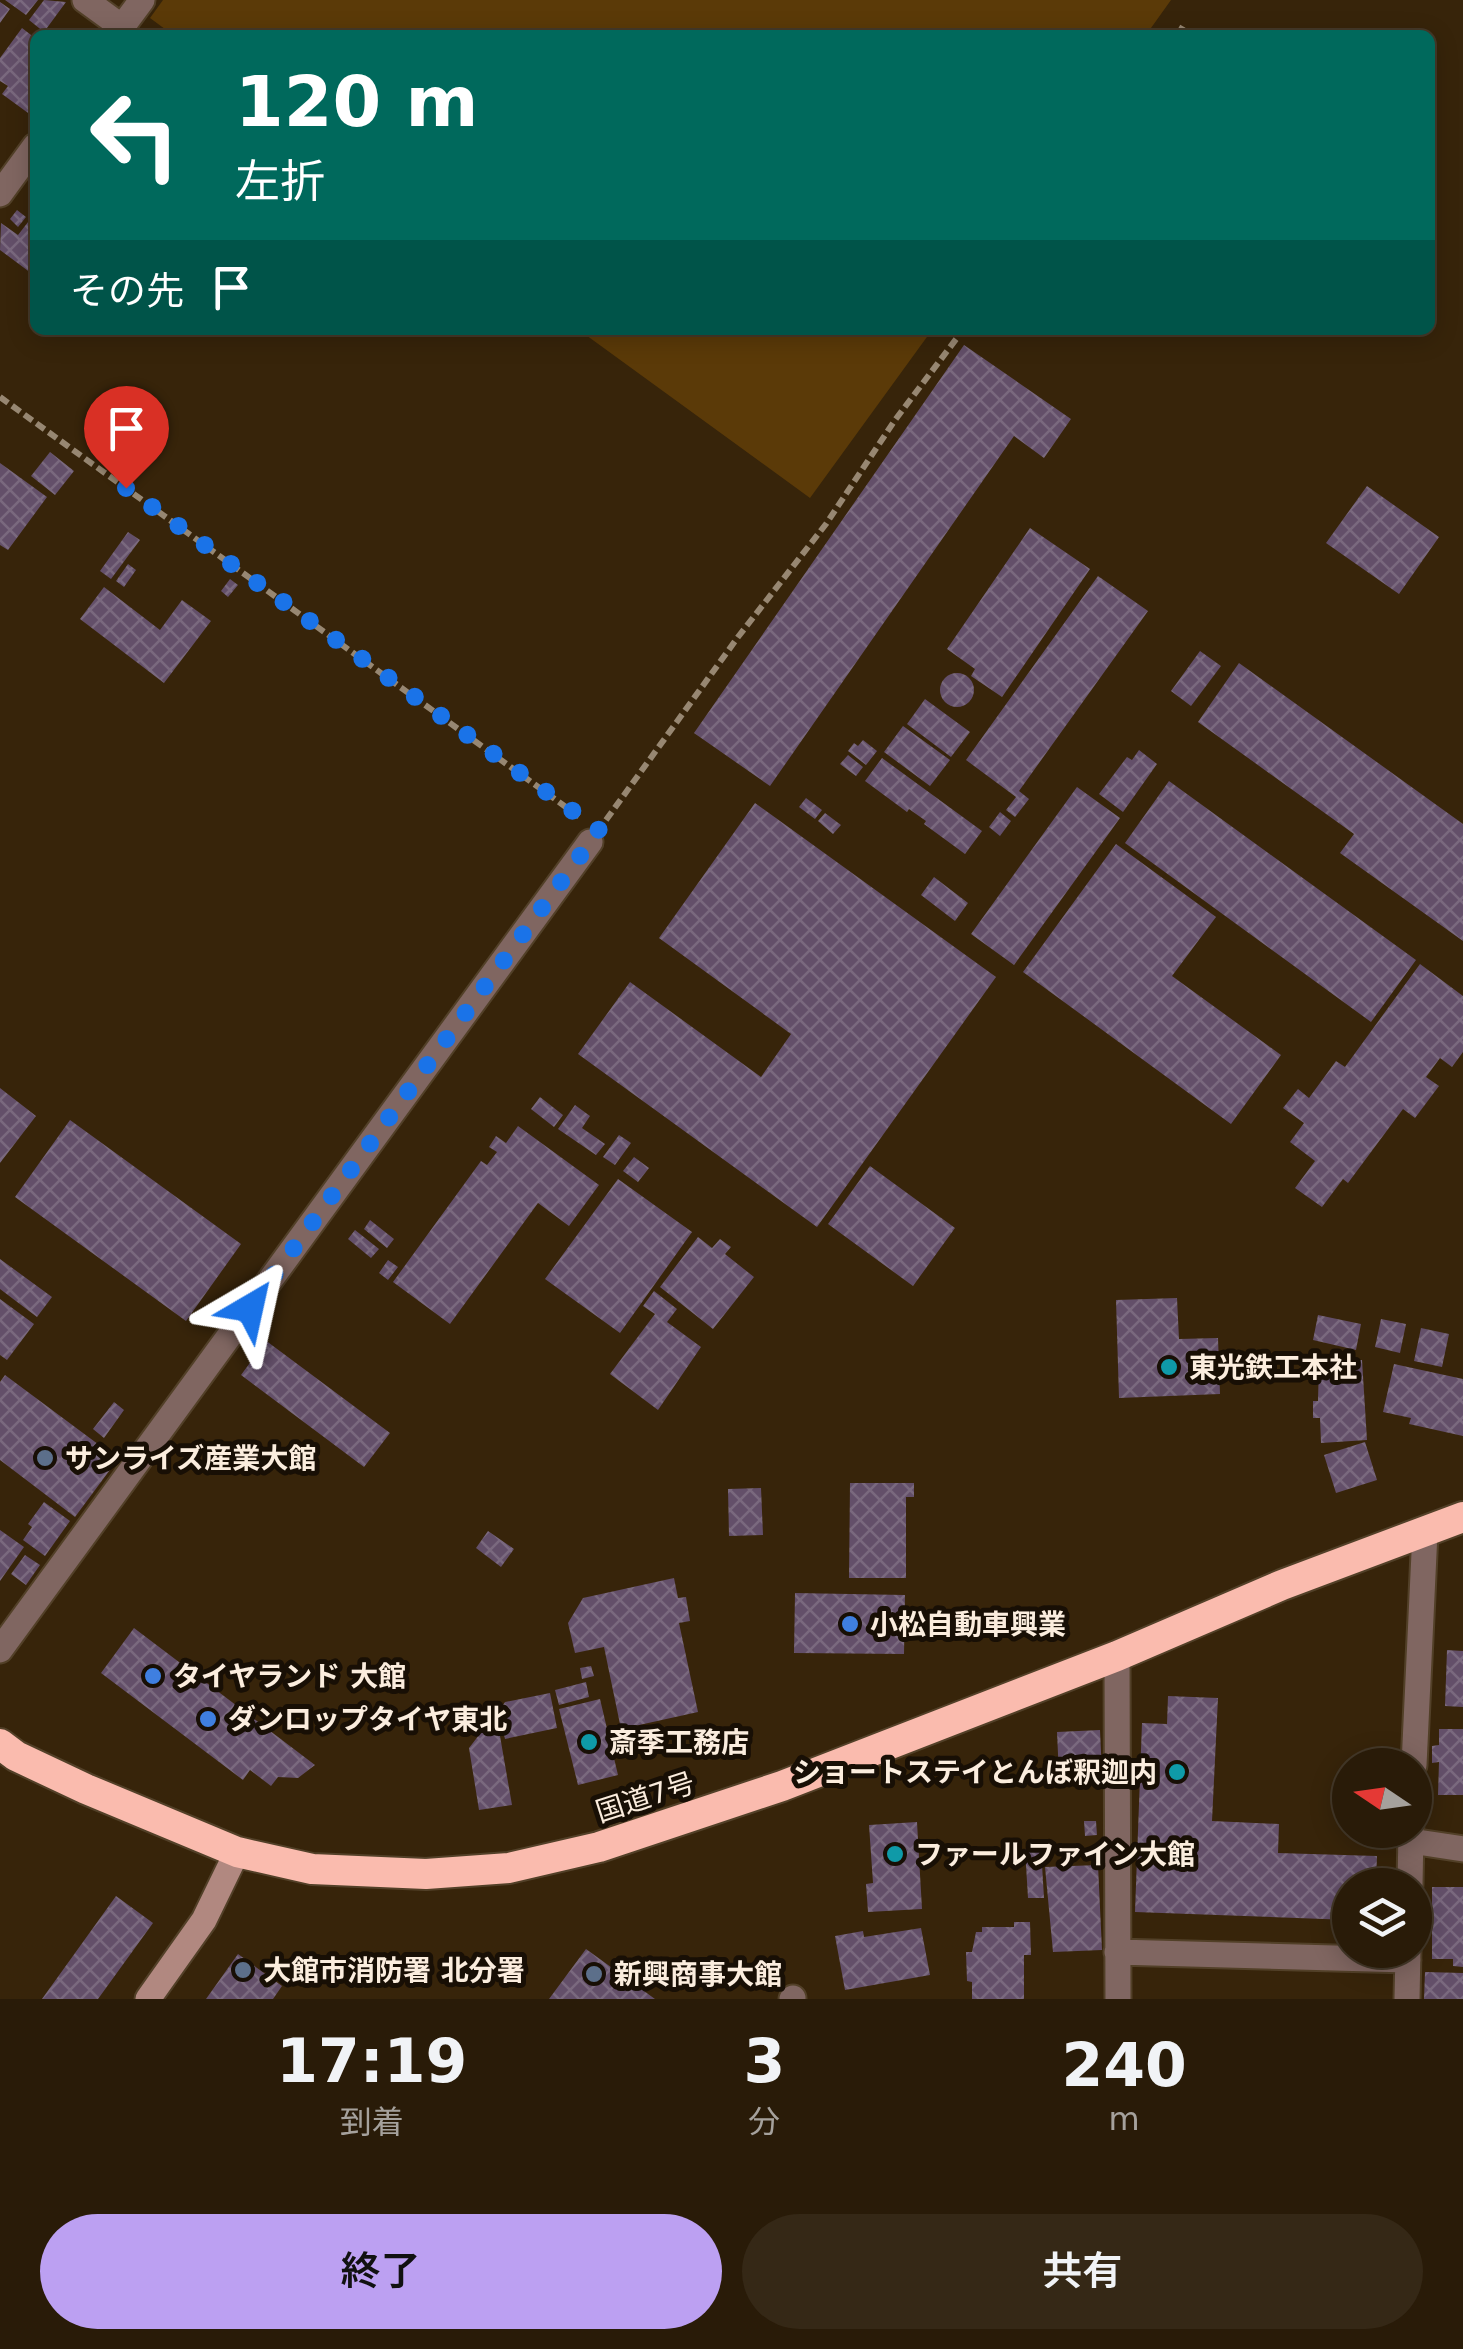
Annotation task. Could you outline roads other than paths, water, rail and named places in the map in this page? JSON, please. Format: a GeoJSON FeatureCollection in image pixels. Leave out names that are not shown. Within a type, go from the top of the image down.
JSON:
{"type":"FeatureCollection","features":[{"type":"Feature","properties":{"kind":"highway","name":"国道7号"},"geometry":{"type":"LineString","coordinates":[[0,1744],[16,1756],[86,1789],[237,1852],[312,1868],[426,1874],[509,1868],[599,1846],[782,1786],[1117,1656],[1282,1585],[1463,1518]]}},
{"type":"Feature","properties":{"kind":"main road"},"geometry":{"type":"LineString","coordinates":[[148,1999],[204,1920],[237,1852]]}},
{"type":"Feature","properties":{"kind":"street"},"geometry":{"type":"LineString","coordinates":[[86,0],[118,30]]}},
{"type":"Feature","properties":{"kind":"street"},"geometry":{"type":"LineString","coordinates":[[120,30],[142,0]]}},
{"type":"Feature","properties":{"kind":"street"},"geometry":{"type":"LineString","coordinates":[[0,194],[30,153]]}},
{"type":"Feature","properties":{"kind":"street"},"geometry":{"type":"LineString","coordinates":[[0,1650],[594,836]]}},
{"type":"Feature","properties":{"kind":"street"},"geometry":{"type":"LineString","coordinates":[[1415,1748],[1425,1532]]}},
{"type":"Feature","properties":{"kind":"street"},"geometry":{"type":"LineString","coordinates":[[1117,1656],[1118,1999]]}},
{"type":"Feature","properties":{"kind":"street"},"geometry":{"type":"LineString","coordinates":[[1432,1841],[1463,1849]]}},
{"type":"Feature","properties":{"kind":"street"},"geometry":{"type":"LineString","coordinates":[[1117,1952],[1332,1954]]}},
{"type":"Feature","properties":{"kind":"street"},"geometry":{"type":"LineString","coordinates":[[1407,1999],[1408,1968]]}},
{"type":"Feature","properties":{"kind":"place","name":"東光鉄工本社"},"geometry":{"type":"Point","coordinates":[1169,1367]}},
{"type":"Feature","properties":{"kind":"place","name":"サンライズ産業大館"},"geometry":{"type":"Point","coordinates":[45,1458]}},
{"type":"Feature","properties":{"kind":"place","name":"小松自動車興業"},"geometry":{"type":"Point","coordinates":[850,1624]}},
{"type":"Feature","properties":{"kind":"place","name":"タイヤランド 大館"},"geometry":{"type":"Point","coordinates":[153,1676]}},
{"type":"Feature","properties":{"kind":"place","name":"ダンロップタイヤ東北"},"geometry":{"type":"Point","coordinates":[208,1719]}},
{"type":"Feature","properties":{"kind":"place","name":"斎季工務店"},"geometry":{"type":"Point","coordinates":[589,1742]}},
{"type":"Feature","properties":{"kind":"place","name":"ショートステイとんぼ釈迦内"},"geometry":{"type":"Point","coordinates":[1177,1772]}},
{"type":"Feature","properties":{"kind":"place","name":"ファールファイン大館"},"geometry":{"type":"Point","coordinates":[895,1854]}},
{"type":"Feature","properties":{"kind":"place","name":"大館市消防署 北分署"},"geometry":{"type":"Point","coordinates":[243,1970]}},
{"type":"Feature","properties":{"kind":"place","name":"新興商事大館"},"geometry":{"type":"Point","coordinates":[594,1974]}}]}
